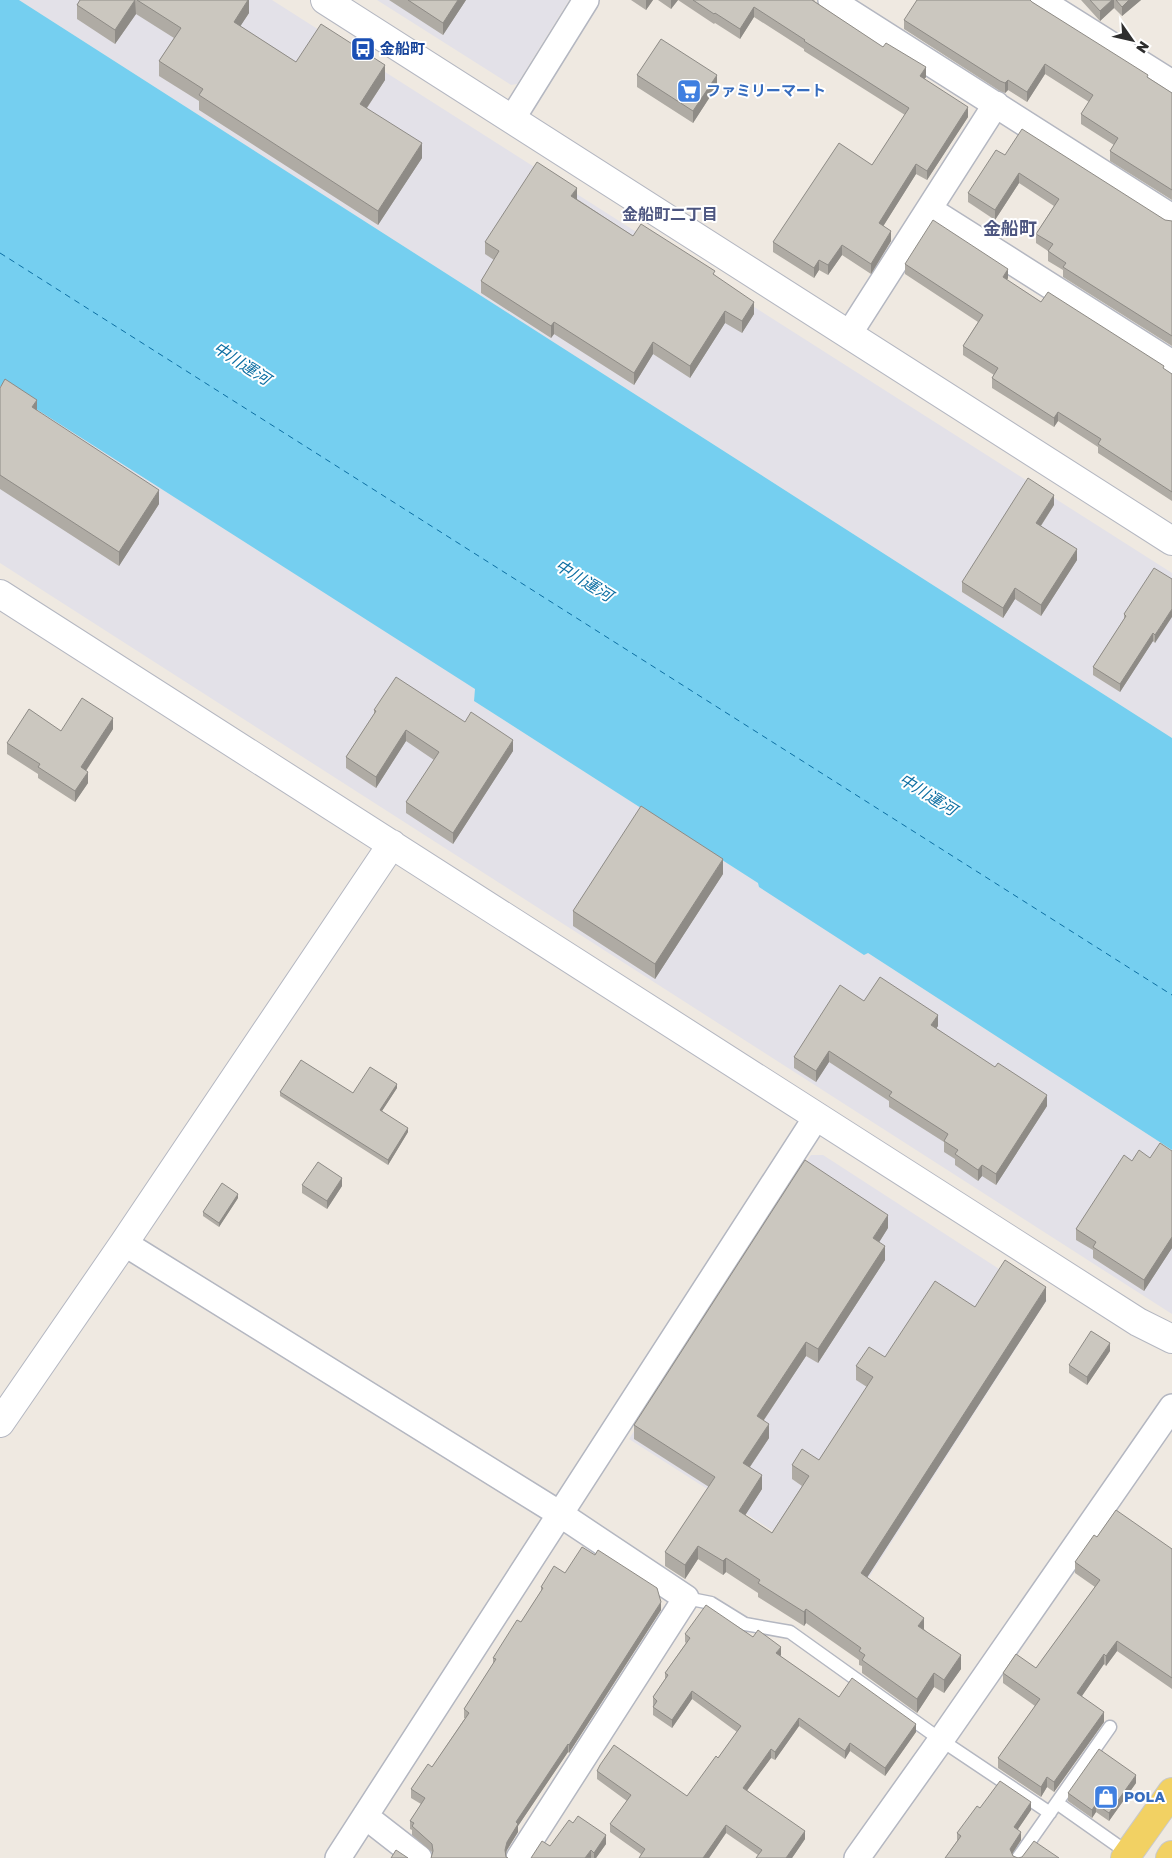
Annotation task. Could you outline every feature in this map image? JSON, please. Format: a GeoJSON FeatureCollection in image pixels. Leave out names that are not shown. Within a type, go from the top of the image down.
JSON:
{"type":"FeatureCollection","features":[{"type":"Feature","properties":{"kind":"main road"},"geometry":{"type":"LineString","coordinates":[[1126,1856],[1172,1792]]}},
{"type":"Feature","properties":{"kind":"street"},"geometry":{"type":"LineString","coordinates":[[325,0],[1172,541]]}},
{"type":"Feature","properties":{"kind":"street"},"geometry":{"type":"LineString","coordinates":[[512,119],[586,0]]}},
{"type":"Feature","properties":{"kind":"street"},"geometry":{"type":"LineString","coordinates":[[831,0],[1172,217]]}},
{"type":"Feature","properties":{"kind":"street"},"geometry":{"type":"LineString","coordinates":[[1040,0],[1172,83]]}},
{"type":"Feature","properties":{"kind":"street"},"geometry":{"type":"LineString","coordinates":[[849,334],[996,104]]}},
{"type":"Feature","properties":{"kind":"street"},"geometry":{"type":"LineString","coordinates":[[929,209],[1172,363]]}},
{"type":"Feature","properties":{"kind":"street"},"geometry":{"type":"LineString","coordinates":[[0,594],[1138,1322],[1172,1339]]}},
{"type":"Feature","properties":{"kind":"street"},"geometry":{"type":"LineString","coordinates":[[0,1423],[124,1243],[392,844]]}},
{"type":"Feature","properties":{"kind":"street"},"geometry":{"type":"LineString","coordinates":[[338,1858],[817,1116]]}},
{"type":"Feature","properties":{"kind":"street"},"geometry":{"type":"LineString","coordinates":[[124,1243],[560,1514],[686,1598],[519,1858]]}},
{"type":"Feature","properties":{"kind":"street"},"geometry":{"type":"LineString","coordinates":[[857,1858],[1172,1407]]}},
{"type":"Feature","properties":{"kind":"street"},"geometry":{"type":"LineString","coordinates":[[365,1816],[419,1858]]}},
{"type":"Feature","properties":{"kind":"lane"},"geometry":{"type":"LineString","coordinates":[[686,1598],[711,1603],[745,1624],[790,1632],[941,1740],[1053,1808],[1126,1856]]}},
{"type":"Feature","properties":{"kind":"lane"},"geometry":{"type":"LineString","coordinates":[[1018,1858],[1110,1727]]}},
{"type":"Feature","properties":{"kind":"shaded area"},"geometry":{"type":"Polygon","coordinates":[[[19,0],[272,0],[1172,573],[1172,738],[19,0]]]}},
{"type":"Feature","properties":{"kind":"shaded area"},"geometry":{"type":"Polygon","coordinates":[[[377,0],[569,0],[517,84],[511,85],[377,0]]]}},
{"type":"Feature","properties":{"kind":"shaded area"},"geometry":{"type":"Polygon","coordinates":[[[0,386],[476,689],[474,701],[1172,1150],[1172,1314],[0,563],[0,386]]]}},
{"type":"Feature","properties":{"kind":"shaded area"},"geometry":{"type":"Polygon","coordinates":[[[811,1155],[823,1155],[1047,1300],[862,1588],[629,1439],[811,1155]]]}},
{"type":"Feature","properties":{"kind":"water","name":"中川運河"},"geometry":{"type":"Polygon","coordinates":[[[0,0],[19,0],[1172,738],[1172,1150],[868,953],[864,955],[759,887],[758,883],[474,701],[475,689],[0,386],[0,0]]]}},
{"type":"Feature","properties":{"kind":"building"},"geometry":{"type":"Polygon","coordinates":[[[80,0],[135,0],[115,30],[77,5],[80,0]]]}},
{"type":"Feature","properties":{"kind":"building"},"geometry":{"type":"Polygon","coordinates":[[[137,0],[248,0],[234,22],[296,62],[321,24],[385,65],[360,104],[422,143],[378,211],[199,95],[203,89],[159,61],[181,28],[137,0]]]}},
{"type":"Feature","properties":{"kind":"building"},"geometry":{"type":"Polygon","coordinates":[[[408,0],[458,0],[443,23],[408,0]]]}},
{"type":"Feature","properties":{"kind":"building"},"geometry":{"type":"Polygon","coordinates":[[[693,0],[812,0],[883,47],[886,43],[926,67],[920,76],[968,107],[927,171],[916,164],[879,223],[891,231],[871,264],[842,245],[828,265],[819,260],[814,268],[773,242],[839,143],[872,165],[909,108],[754,7],[740,29],[693,0]]]}},
{"type":"Feature","properties":{"kind":"building"},"geometry":{"type":"Polygon","coordinates":[[[917,0],[1030,0],[1148,75],[1147,77],[1172,93],[1172,190],[1110,151],[1118,138],[1081,114],[1093,95],[1045,64],[1027,92],[1008,80],[1005,83],[1000,81],[904,20],[917,0]]]}},
{"type":"Feature","properties":{"kind":"building"},"geometry":{"type":"Polygon","coordinates":[[[1090,0],[1112,0],[1100,11],[1090,0]]]}},
{"type":"Feature","properties":{"kind":"building"},"geometry":{"type":"Polygon","coordinates":[[[1116,0],[1129,0],[1122,7],[1116,0]]]}},
{"type":"Feature","properties":{"kind":"building"},"geometry":{"type":"Polygon","coordinates":[[[661,39],[717,75],[693,111],[637,75],[661,39]]]}},
{"type":"Feature","properties":{"kind":"building"},"geometry":{"type":"Polygon","coordinates":[[[1022,129],[1165,220],[1172,221],[1172,336],[1063,267],[1066,263],[1048,251],[1053,244],[1036,234],[1059,199],[1019,173],[995,210],[968,193],[996,150],[1005,155],[1022,129]]]}},
{"type":"Feature","properties":{"kind":"building"},"geometry":{"type":"Polygon","coordinates":[[[537,162],[577,188],[571,196],[633,236],[641,224],[715,271],[713,274],[754,302],[742,321],[725,311],[690,366],[653,342],[634,373],[554,322],[551,326],[481,281],[499,251],[485,242],[537,162]]]}},
{"type":"Feature","properties":{"kind":"building"},"geometry":{"type":"Polygon","coordinates":[[[933,220],[1008,269],[1003,277],[1041,302],[1048,292],[1164,366],[1163,368],[1172,374],[1172,492],[1098,444],[1101,439],[1058,412],[1054,418],[992,378],[998,368],[963,346],[983,315],[905,264],[933,220]]]}},
{"type":"Feature","properties":{"kind":"building"},"geometry":{"type":"Polygon","coordinates":[[[5,379],[37,400],[32,407],[159,490],[119,552],[0,475],[0,388],[5,379]]]}},
{"type":"Feature","properties":{"kind":"building"},"geometry":{"type":"Polygon","coordinates":[[[1028,478],[1054,495],[1036,523],[1077,549],[1041,605],[1015,588],[1003,608],[962,582],[1028,478]]]}},
{"type":"Feature","properties":{"kind":"building"},"geometry":{"type":"Polygon","coordinates":[[[1154,568],[1172,579],[1172,609],[1155,635],[1153,633],[1120,684],[1093,667],[1154,568]]]}},
{"type":"Feature","properties":{"kind":"building"},"geometry":{"type":"Polygon","coordinates":[[[396,677],[465,722],[471,712],[513,740],[453,833],[406,802],[439,752],[406,730],[376,777],[346,757],[396,677]]]}},
{"type":"Feature","properties":{"kind":"building"},"geometry":{"type":"Polygon","coordinates":[[[82,698],[113,718],[81,767],[88,772],[75,791],[38,767],[40,764],[7,743],[29,709],[61,731],[82,698]]]}},
{"type":"Feature","properties":{"kind":"building"},"geometry":{"type":"Polygon","coordinates":[[[641,806],[723,859],[655,964],[573,911],[641,806]]]}},
{"type":"Feature","properties":{"kind":"building"},"geometry":{"type":"Polygon","coordinates":[[[880,977],[938,1015],[931,1025],[995,1067],[998,1063],[1047,1095],[996,1174],[982,1165],[978,1170],[955,1154],[958,1150],[944,1141],[948,1134],[889,1096],[892,1092],[829,1051],[816,1071],[794,1057],[840,985],[864,1001],[880,977]]]}},
{"type":"Feature","properties":{"kind":"building"},"geometry":{"type":"Polygon","coordinates":[[[301,1060],[353,1093],[370,1067],[397,1084],[380,1110],[408,1128],[388,1160],[280,1092],[301,1060]]]}},
{"type":"Feature","properties":{"kind":"building"},"geometry":{"type":"Polygon","coordinates":[[[1160,1143],[1172,1151],[1172,1237],[1144,1280],[1093,1247],[1096,1242],[1076,1229],[1124,1155],[1132,1161],[1139,1150],[1150,1158],[1160,1143]]]}},
{"type":"Feature","properties":{"kind":"building"},"geometry":{"type":"Polygon","coordinates":[[[805,1160],[888,1215],[873,1238],[885,1246],[833,1326],[818,1349],[806,1342],[757,1416],[769,1424],[743,1463],[762,1475],[739,1511],[772,1533],[809,1476],[792,1465],[802,1449],[819,1460],[873,1377],[856,1366],[869,1347],[885,1357],[935,1281],[975,1307],[1005,1260],[1046,1287],[861,1573],[924,1618],[918,1626],[961,1655],[944,1680],[934,1673],[917,1699],[862,1660],[865,1655],[859,1651],[861,1648],[806,1609],[804,1612],[758,1583],[760,1580],[726,1558],[723,1561],[698,1546],[685,1565],[665,1552],[715,1477],[634,1425],[805,1160]]]}},
{"type":"Feature","properties":{"kind":"building"},"geometry":{"type":"Polygon","coordinates":[[[318,1162],[342,1178],[327,1201],[302,1185],[318,1162]]]}},
{"type":"Feature","properties":{"kind":"building"},"geometry":{"type":"Polygon","coordinates":[[[222,1183],[238,1194],[219,1223],[203,1212],[222,1183]]]}},
{"type":"Feature","properties":{"kind":"building"},"geometry":{"type":"Polygon","coordinates":[[[1091,1331],[1110,1343],[1087,1377],[1069,1365],[1091,1331]]]}},
{"type":"Feature","properties":{"kind":"building"},"geometry":{"type":"Polygon","coordinates":[[[1116,1510],[1172,1549],[1172,1678],[1117,1641],[1106,1656],[1104,1654],[1077,1693],[1104,1712],[1054,1782],[1047,1777],[1041,1787],[998,1758],[1040,1699],[1003,1673],[1016,1654],[1036,1668],[1100,1580],[1075,1562],[1094,1535],[1097,1537],[1116,1510]]]}},
{"type":"Feature","properties":{"kind":"building"},"geometry":{"type":"Polygon","coordinates":[[[582,1547],[595,1555],[598,1550],[657,1588],[661,1602],[569,1745],[516,1822],[518,1824],[507,1842],[505,1850],[506,1857],[508,1858],[431,1858],[432,1844],[412,1826],[414,1823],[410,1821],[425,1798],[411,1789],[428,1764],[432,1767],[469,1713],[464,1709],[496,1659],[493,1658],[517,1620],[521,1622],[543,1588],[541,1587],[554,1566],[565,1573],[582,1547]]]}},
{"type":"Feature","properties":{"kind":"building"},"geometry":{"type":"Polygon","coordinates":[[[706,1605],[753,1637],[758,1630],[781,1647],[776,1653],[839,1697],[852,1678],[916,1724],[885,1768],[850,1743],[845,1751],[799,1718],[775,1752],[771,1749],[743,1788],[805,1831],[786,1858],[756,1858],[762,1850],[726,1825],[703,1858],[639,1858],[645,1849],[610,1824],[631,1795],[597,1771],[614,1745],[687,1796],[741,1726],[692,1691],[672,1720],[653,1707],[657,1701],[653,1697],[668,1675],[665,1673],[690,1638],[685,1634],[706,1605]]]}},
{"type":"Feature","properties":{"kind":"building"},"geometry":{"type":"Polygon","coordinates":[[[1099,1749],[1136,1775],[1109,1813],[1096,1804],[1092,1810],[1068,1793],[1099,1749]]]}},
{"type":"Feature","properties":{"kind":"building"},"geometry":{"type":"Polygon","coordinates":[[[1000,1781],[1031,1802],[1014,1827],[1021,1832],[1010,1849],[1013,1856],[1018,1858],[945,1858],[961,1836],[957,1833],[977,1806],[980,1808],[1000,1781]]]}},
{"type":"Feature","properties":{"kind":"building"},"geometry":{"type":"Polygon","coordinates":[[[578,1816],[606,1835],[594,1853],[591,1850],[585,1858],[531,1858],[542,1841],[550,1846],[569,1820],[573,1823],[578,1816]]]}},
{"type":"Feature","properties":{"kind":"building"},"geometry":{"type":"Polygon","coordinates":[[[1034,1841],[1059,1858],[1018,1858],[1022,1857],[1034,1841]]]}},
{"type":"Feature","properties":{"kind":"building"},"geometry":{"type":"Polygon","coordinates":[[[396,1850],[408,1858],[391,1858],[396,1850]]]}},
{"type":"Feature","properties":{"kind":"ferry route"},"geometry":{"type":"LineString","coordinates":[[0,253],[1172,995]]}},
{"type":"Feature","properties":{"kind":"place","name":"金船町"},"geometry":{"type":"Point","coordinates":[363,49]}},
{"type":"Feature","properties":{"kind":"place","name":"ファミリーマート"},"geometry":{"type":"Point","coordinates":[689,91]}},
{"type":"Feature","properties":{"kind":"place","name":"POLA"},"geometry":{"type":"Point","coordinates":[1106,1797]}},
{"type":"Feature","properties":{"kind":"district","name":"金船町二丁目"},"geometry":{"type":"Point","coordinates":[670,214]}},
{"type":"Feature","properties":{"kind":"district","name":"金船町"},"geometry":{"type":"Point","coordinates":[1010,229]}}]}
